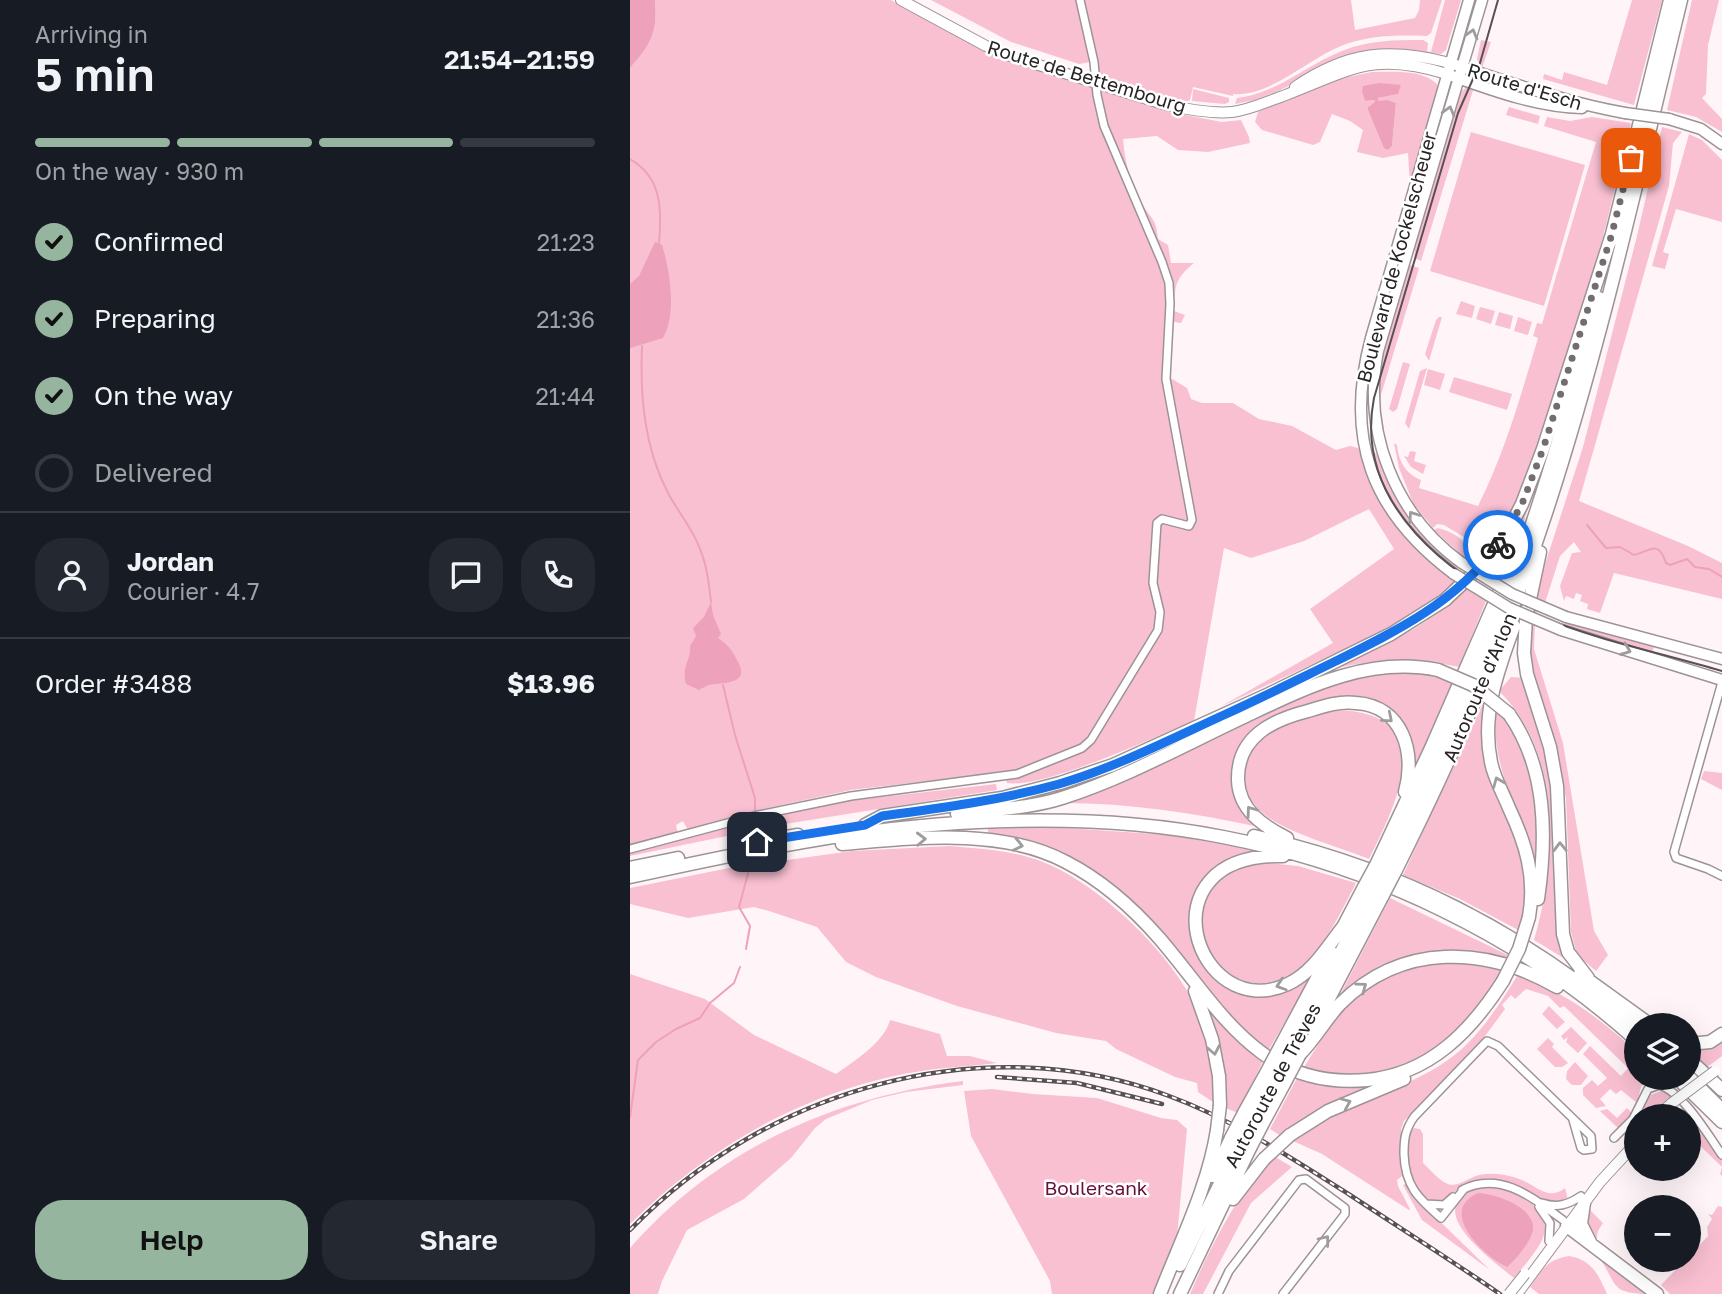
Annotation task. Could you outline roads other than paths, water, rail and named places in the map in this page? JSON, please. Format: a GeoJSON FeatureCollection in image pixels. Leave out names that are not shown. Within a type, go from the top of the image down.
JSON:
{"type":"FeatureCollection","features":[{"type":"Feature","properties":{"kind":"highway","name":"Autoroute d'Arlon"},"geometry":{"type":"LineString","coordinates":[[1386,872],[1495,626],[1536,514],[1599,295],[1670,0]]}},
{"type":"Feature","properties":{"kind":"highway","name":"Autoroute d'Arlon"},"geometry":{"type":"LineString","coordinates":[[1386,872],[1459,738],[1500,640],[1545,516],[1617,263],[1681,0]]}},
{"type":"Feature","properties":{"kind":"highway"},"geometry":{"type":"LineString","coordinates":[[865,825],[882,816],[1002,798],[1060,783],[1113,765],[1269,694],[1391,634],[1445,600],[1491,555],[1522,504],[1543,449],[1611,237]]}},
{"type":"Feature","properties":{"kind":"highway"},"geometry":{"type":"LineString","coordinates":[[1392,832],[1513,562],[1574,388]]}},
{"type":"Feature","properties":{"kind":"highway"},"geometry":{"type":"LineString","coordinates":[[1532,919],[1530,863],[1518,826],[1492,765],[1488,720],[1498,672],[1571,453],[1573,425]]}},
{"type":"Feature","properties":{"kind":"highway"},"geometry":{"type":"LineString","coordinates":[[1539,552],[1527,611],[1524,653],[1527,674],[1550,747],[1557,786],[1563,934],[1568,952],[1588,978]]}},
{"type":"Feature","properties":{"kind":"highway"},"geometry":{"type":"LineString","coordinates":[[630,868],[776,839],[865,825],[1028,806],[1061,799],[1124,773],[1309,686],[1340,675],[1389,667],[1424,667],[1438,670],[1483,692],[1509,714],[1526,742],[1539,788],[1542,866],[1523,952],[1480,1023],[1436,1063],[1328,1111],[1290,1135],[1264,1159],[1241,1185],[1197,1256]]}},
{"type":"Feature","properties":{"kind":"highway"},"geometry":{"type":"LineString","coordinates":[[1342,702],[1375,708],[1399,727],[1407,742],[1410,766],[1392,832],[1386,872],[1303,975],[1276,988],[1256,989],[1237,984],[1210,965],[1198,942],[1196,909],[1209,882],[1219,872],[1241,860],[1304,852],[1250,812],[1240,790],[1240,764],[1251,740],[1270,724],[1289,716],[1342,702]]}},
{"type":"Feature","properties":{"kind":"highway"},"geometry":{"type":"LineString","coordinates":[[936,817],[1104,814],[1215,827],[1398,879],[1471,913],[1588,978],[1635,1013]]}},
{"type":"Feature","properties":{"kind":"highway"},"geometry":{"type":"LineString","coordinates":[[630,877],[785,846],[936,825],[1074,820],[1152,825],[1304,852],[1434,907],[1509,947],[1603,1011],[1624,1029]]}},
{"type":"Feature","properties":{"kind":"highway"},"geometry":{"type":"LineString","coordinates":[[785,846],[804,849],[892,840],[968,839],[1010,843],[1064,860],[1105,885],[1146,923],[1223,1019],[1263,1055],[1299,1073],[1333,1080],[1353,1081],[1398,1074],[1421,1065],[1457,1040],[1506,982]]}},
{"type":"Feature","properties":{"kind":"highway","name":"Autoroute de Trèves"},"geometry":{"type":"LineString","coordinates":[[1167,1294],[1240,1143],[1373,891],[1386,872]]}},
{"type":"Feature","properties":{"kind":"highway"},"geometry":{"type":"LineString","coordinates":[[1184,1236],[1273,1082],[1346,923]]}},
{"type":"Feature","properties":{"kind":"highway"},"geometry":{"type":"LineString","coordinates":[[1516,939],[1592,992],[1624,1018]]}},
{"type":"Feature","properties":{"kind":"highway"},"geometry":{"type":"LineString","coordinates":[[1289,1051],[1362,985],[1399,965],[1429,958],[1465,956],[1503,963],[1544,979],[1603,1011]]}},
{"type":"Feature","properties":{"kind":"highway"},"geometry":{"type":"LineString","coordinates":[[1160,1294],[1210,1163],[1220,1105],[1219,1076],[1212,1039],[1193,981]]}},
{"type":"Feature","properties":{"kind":"highway"},"geometry":{"type":"LineString","coordinates":[[1701,1043],[1710,1042],[1722,1034]]}},
{"type":"Feature","properties":{"kind":"highway"},"geometry":{"type":"LineString","coordinates":[[1701,1070],[1722,1090]]}},
{"type":"Feature","properties":{"kind":"highway"},"geometry":{"type":"LineString","coordinates":[[1701,1089],[1722,1110]]}},
{"type":"Feature","properties":{"kind":"highway"},"geometry":{"type":"LineString","coordinates":[[1689,1090],[1722,1122]]}},
{"type":"Feature","properties":{"kind":"highway","name":"Autoroute de Trèves"},"geometry":{"type":"LineString","coordinates":[[1180,1294],[1240,1143]]}},
{"type":"Feature","properties":{"kind":"highway"},"geometry":{"type":"LineString","coordinates":[[1582,1200],[1581,1224],[1590,1242]]}},
{"type":"Feature","properties":{"kind":"highway"},"geometry":{"type":"LineString","coordinates":[[1565,1223],[1657,1294]]}},
{"type":"Feature","properties":{"kind":"main road","name":"Route de Bettembourg"},"geometry":{"type":"LineString","coordinates":[[901,0],[1010,56],[1163,104],[1192,110],[1234,111],[1280,97],[1356,67],[1379,63],[1449,69]]}},
{"type":"Feature","properties":{"kind":"main road","name":"Boulevard de Kockelscheuer"},"geometry":{"type":"LineString","coordinates":[[1469,0],[1363,367],[1359,412],[1369,465],[1390,509],[1422,548],[1454,574],[1508,608],[1561,630],[1722,681]]}},
{"type":"Feature","properties":{"kind":"main road","name":"Boulevard de Kockelscheuer"},"geometry":{"type":"LineString","coordinates":[[1482,0],[1378,351],[1373,396],[1385,456],[1403,501],[1433,540],[1462,563],[1511,594],[1566,617],[1722,659]]}},
{"type":"Feature","properties":{"kind":"main road","name":"Route d'Esch"},"geometry":{"type":"LineString","coordinates":[[1449,69],[1558,107],[1599,108],[1669,119],[1702,129],[1722,144]]}},
{"type":"Feature","properties":{"kind":"main road"},"geometry":{"type":"LineString","coordinates":[[1675,1104],[1719,1070]]}},
{"type":"Feature","properties":{"kind":"main road"},"geometry":{"type":"LineString","coordinates":[[1509,1294],[1528,1275],[1624,1146]]}},
{"type":"Feature","properties":{"kind":"main road"},"geometry":{"type":"LineString","coordinates":[[1582,1200],[1624,1156]]}},
{"type":"Feature","properties":{"kind":"main road"},"geometry":{"type":"LineString","coordinates":[[1517,1294],[1549,1241],[1565,1223]]}},
{"type":"Feature","properties":{"kind":"street"},"geometry":{"type":"LineString","coordinates":[[630,849],[754,816],[851,796],[1017,774],[1082,748],[1091,740],[1158,630],[1161,620],[1153,583],[1157,523],[1168,519],[1189,526],[1192,520],[1166,379],[1170,304],[1168,283],[1163,262],[1108,139],[1080,0]]}},
{"type":"Feature","properties":{"kind":"street"},"geometry":{"type":"LineString","coordinates":[[1722,681],[1674,852],[1676,858],[1722,876]]}},
{"type":"Feature","properties":{"kind":"street"},"geometry":{"type":"LineString","coordinates":[[1464,1188],[1441,1218],[1425,1203],[1413,1191],[1407,1178],[1405,1131],[1414,1117],[1487,1041],[1498,1046],[1573,1120]]}},
{"type":"Feature","properties":{"kind":"street"},"geometry":{"type":"LineString","coordinates":[[1614,1138],[1633,1119],[1648,1089],[1659,1085],[1687,1108],[1722,1155]]}},
{"type":"Feature","properties":{"kind":"street"},"geometry":{"type":"LineString","coordinates":[[1218,1294],[1228,1271],[1299,1180],[1306,1179],[1345,1208],[1345,1214],[1283,1294]]}},
{"type":"Feature","properties":{"kind":"street"},"geometry":{"type":"LineString","coordinates":[[1425,1203],[1444,1205],[1464,1188],[1480,1182],[1497,1182],[1516,1189],[1565,1223]]}},
{"type":"Feature","properties":{"kind":"street"},"geometry":{"type":"LineString","coordinates":[[1531,1199],[1557,1206],[1582,1200]]}},
{"type":"Feature","properties":{"kind":"street"},"geometry":{"type":"LineString","coordinates":[[1531,1199],[1550,1223],[1549,1241]]}},
{"type":"Feature","properties":{"kind":"waterway"},"geometry":{"type":"LineString","coordinates":[[630,159],[641,166],[658,195],[659,243]]}},
{"type":"Feature","properties":{"kind":"waterway"},"geometry":{"type":"LineString","coordinates":[[642,346],[645,421],[654,458],[668,493],[700,549],[711,602]]}},
{"type":"Feature","properties":{"kind":"waterway"},"geometry":{"type":"LineString","coordinates":[[1587,525],[1606,548],[1620,547],[1634,555],[1653,548],[1660,551],[1670,565],[1687,559],[1695,567],[1709,569],[1722,577]]}},
{"type":"Feature","properties":{"kind":"waterway"},"geometry":{"type":"LineString","coordinates":[[723,685],[755,798],[755,812]]}},
{"type":"Feature","properties":{"kind":"waterway"},"geometry":{"type":"LineString","coordinates":[[753,828],[754,820]]}},
{"type":"Feature","properties":{"kind":"waterway"},"geometry":{"type":"LineString","coordinates":[[746,949],[750,926],[739,907],[750,866]]}},
{"type":"Feature","properties":{"kind":"waterway"},"geometry":{"type":"LineString","coordinates":[[630,1117],[638,1060],[656,1042],[700,1018],[710,1003],[734,983],[740,967]]}},
{"type":"Feature","properties":{"kind":"tram line"},"geometry":{"type":"LineString","coordinates":[[1498,0],[1480,63],[1458,113],[1374,398],[1371,437],[1379,472],[1394,504],[1416,533],[1443,559],[1473,581],[1539,616],[1583,632],[1722,671]]}},
{"type":"Feature","properties":{"kind":"railway"},"geometry":{"type":"LineString","coordinates":[[630,1230],[685,1181],[745,1140],[811,1107],[881,1084],[953,1070],[1025,1068],[1098,1076],[1169,1096],[1216,1116],[1306,1167],[1500,1294]]}},
{"type":"Feature","properties":{"kind":"railway"},"geometry":{"type":"LineString","coordinates":[[997,1077],[1077,1083],[1162,1104]]}},
{"type":"Feature","properties":{"kind":"park label","name":"Boulersank"},"geometry":{"type":"Point","coordinates":[1096,1187]}}]}
